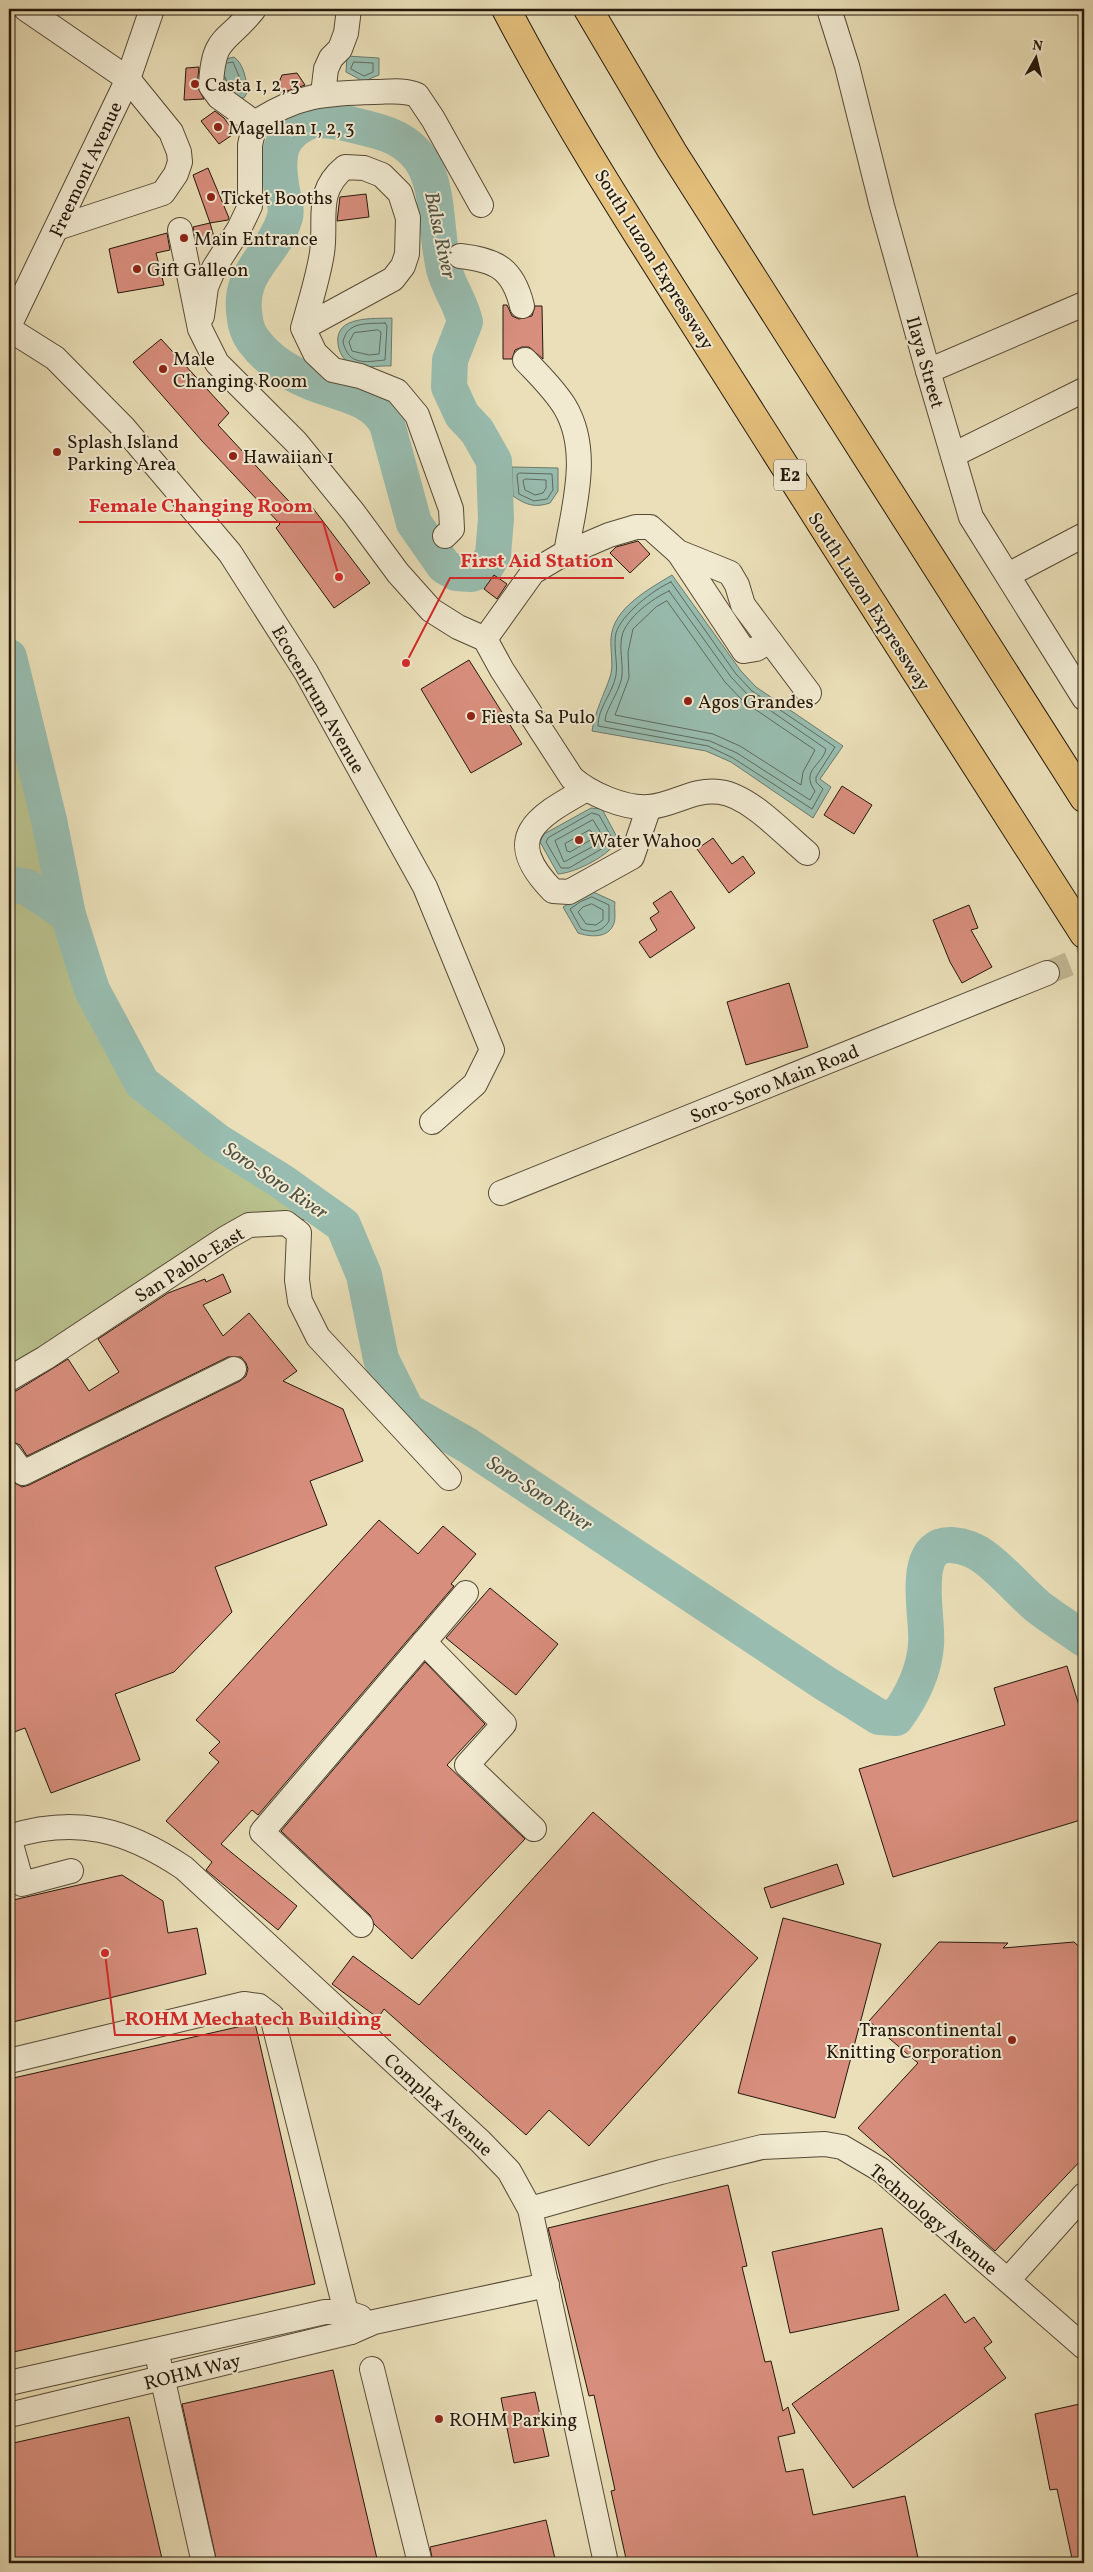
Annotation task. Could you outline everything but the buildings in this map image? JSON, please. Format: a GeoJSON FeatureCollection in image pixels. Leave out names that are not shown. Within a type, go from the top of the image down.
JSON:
{"type":"FeatureCollection","features":[{"type":"Feature","properties":{"kind":"highway","name":"South Luzon Expressway"},"geometry":{"type":"LineString","coordinates":[[506,9],[529,53],[653,257],[853,576],[1084,934]]}},
{"type":"Feature","properties":{"kind":"highway"},"geometry":{"type":"LineString","coordinates":[[588,9],[672,151],[1084,798]]}},
{"type":"Feature","properties":{"kind":"street"},"geometry":{"type":"LineString","coordinates":[[26,9],[128,79],[171,132],[179,152],[180,162],[171,184],[163,193],[57,228]]}},
{"type":"Feature","properties":{"kind":"street","name":"Freemont Avenue"},"geometry":{"type":"LineString","coordinates":[[9,327],[128,79],[152,9]]}},
{"type":"Feature","properties":{"kind":"street"},"geometry":{"type":"LineString","coordinates":[[254,9],[242,24],[224,38],[215,52],[211,86],[219,97],[255,123]]}},
{"type":"Feature","properties":{"kind":"street"},"geometry":{"type":"LineString","coordinates":[[323,94],[326,69],[331,58],[340,49],[346,33],[349,9]]}},
{"type":"Feature","properties":{"kind":"street","name":"Ilaya Street"},"geometry":{"type":"LineString","coordinates":[[829,9],[847,66],[882,206],[928,371],[971,517],[1082,694]]}},
{"type":"Feature","properties":{"kind":"street"},"geometry":{"type":"LineString","coordinates":[[200,329],[206,287],[214,268],[240,230],[250,206],[250,146],[255,123],[274,111],[323,94],[403,92],[416,95],[433,119],[481,205]]}},
{"type":"Feature","properties":{"kind":"street"},"geometry":{"type":"LineString","coordinates":[[303,328],[393,279],[403,266],[407,254],[408,218],[400,192],[382,175],[364,168],[345,167],[335,176],[327,188],[324,206],[322,251],[303,328],[315,353],[333,370],[360,376],[397,391],[418,415],[451,509],[452,529],[445,536]]}},
{"type":"Feature","properties":{"kind":"street"},"geometry":{"type":"LineString","coordinates":[[180,230],[200,329],[217,363],[296,442],[353,512],[398,573],[431,610],[458,627],[485,639],[562,763],[585,790],[612,800],[650,807],[700,792],[721,792],[748,803],[807,853]]}},
{"type":"Feature","properties":{"kind":"street"},"geometry":{"type":"LineString","coordinates":[[460,256],[485,259],[508,273],[518,288],[522,306]]}},
{"type":"Feature","properties":{"kind":"street"},"geometry":{"type":"LineString","coordinates":[[928,371],[1084,304]]}},
{"type":"Feature","properties":{"kind":"street","name":"Ecocentrum Avenue"},"geometry":{"type":"LineString","coordinates":[[9,327],[55,358],[124,428],[230,553],[306,672],[425,887],[492,1050],[475,1084],[432,1122]]}},
{"type":"Feature","properties":{"kind":"street"},"geometry":{"type":"LineString","coordinates":[[525,360],[565,407],[576,433],[579,476],[566,553]]}},
{"type":"Feature","properties":{"kind":"street"},"geometry":{"type":"LineString","coordinates":[[953,455],[1084,390]]}},
{"type":"Feature","properties":{"kind":"street"},"geometry":{"type":"LineString","coordinates":[[485,639],[533,572],[566,553],[636,527],[650,528],[678,552],[730,573],[737,585],[742,605],[809,692]]}},
{"type":"Feature","properties":{"kind":"street"},"geometry":{"type":"LineString","coordinates":[[1008,575],[1084,535]]}},
{"type":"Feature","properties":{"kind":"street"},"geometry":{"type":"LineString","coordinates":[[585,790],[555,807],[537,822],[527,838],[527,852],[534,866],[553,891],[569,892],[632,857],[650,807]]}},
{"type":"Feature","properties":{"kind":"street","name":"Soro-Soro Main Road"},"geometry":{"type":"LineString","coordinates":[[501,1193],[1046,973]]}},
{"type":"Feature","properties":{"kind":"street","name":"San Pablo-East"},"geometry":{"type":"LineString","coordinates":[[9,1379],[45,1358],[248,1225],[286,1223],[298,1233],[297,1280],[300,1301],[318,1337],[449,1478]]}},
{"type":"Feature","properties":{"kind":"street"},"geometry":{"type":"LineString","coordinates":[[9,1454],[23,1473],[234,1368]]}},
{"type":"Feature","properties":{"kind":"street"},"geometry":{"type":"LineString","coordinates":[[361,1925],[262,1832],[466,1593]]}},
{"type":"Feature","properties":{"kind":"street"},"geometry":{"type":"LineString","coordinates":[[424,1642],[504,1724],[467,1765],[534,1829]]}},
{"type":"Feature","properties":{"kind":"street","name":"Complex Avenue"},"geometry":{"type":"LineString","coordinates":[[9,1837],[46,1828],[67,1826],[112,1832],[160,1852],[184,1868],[480,2141],[509,2171],[530,2209],[606,2563]]}},
{"type":"Feature","properties":{"kind":"street"},"geometry":{"type":"LineString","coordinates":[[9,1837],[22,1884],[72,1871]]}},
{"type":"Feature","properties":{"kind":"street"},"geometry":{"type":"LineString","coordinates":[[9,2061],[244,2004],[259,2006],[272,2016],[348,2322]]}},
{"type":"Feature","properties":{"kind":"street","name":"Technology Avenue"},"geometry":{"type":"LineString","coordinates":[[530,2209],[661,2172],[762,2147],[825,2144],[842,2147],[881,2170],[1084,2347]]}},
{"type":"Feature","properties":{"kind":"street"},"geometry":{"type":"LineString","coordinates":[[1008,2280],[1084,2194]]}},
{"type":"Feature","properties":{"kind":"street","name":"ROHM Way"},"geometry":{"type":"LineString","coordinates":[[9,2415],[163,2378],[348,2322],[374,2322],[547,2284]]}},
{"type":"Feature","properties":{"kind":"street","name":"ROHM Way"},"geometry":{"type":"LineString","coordinates":[[9,2383],[325,2312],[348,2322]]}},
{"type":"Feature","properties":{"kind":"street"},"geometry":{"type":"LineString","coordinates":[[156,2350],[204,2563]]}},
{"type":"Feature","properties":{"kind":"street"},"geometry":{"type":"LineString","coordinates":[[372,2369],[420,2563]]}},
{"type":"Feature","properties":{"kind":"green space"},"geometry":{"type":"Polygon","coordinates":[[[9,658],[49,820],[68,915],[92,990],[142,1083],[217,1141],[281,1181],[343,1225],[284,1217],[9,1368],[9,658]]]}},
{"type":"Feature","properties":{"kind":"water"},"geometry":{"type":"Polygon","coordinates":[[[347,56],[379,58],[379,75],[369,79],[368,86],[358,86],[359,79],[346,72],[347,56]]]}},
{"type":"Feature","properties":{"kind":"water"},"geometry":{"type":"Polygon","coordinates":[[[234,57],[240,64],[245,77],[248,91],[244,98],[237,97],[226,90],[221,79],[222,60],[234,57]]]}},
{"type":"Feature","properties":{"kind":"water"},"geometry":{"type":"Polygon","coordinates":[[[392,318],[391,366],[359,366],[349,363],[345,359],[340,352],[338,344],[338,335],[342,328],[357,320],[392,318]]]}},
{"type":"Feature","properties":{"kind":"water"},"geometry":{"type":"Polygon","coordinates":[[[512,467],[558,468],[558,491],[550,503],[531,505],[513,496],[512,467]]]}},
{"type":"Feature","properties":{"kind":"water","name":"Agos Grandes"},"geometry":{"type":"Polygon","coordinates":[[[672,575],[741,671],[756,687],[843,746],[820,779],[831,787],[813,818],[731,762],[706,751],[592,731],[597,710],[611,673],[611,638],[613,627],[618,617],[643,593],[672,575]]]}},
{"type":"Feature","properties":{"kind":"water","name":"Water Wahoo"},"geometry":{"type":"Polygon","coordinates":[[[591,808],[602,809],[618,839],[608,851],[592,862],[583,867],[558,874],[540,842],[544,834],[591,808]]]}},
{"type":"Feature","properties":{"kind":"water"},"geometry":{"type":"Polygon","coordinates":[[[591,891],[615,902],[615,921],[612,928],[599,936],[578,933],[563,907],[591,891]]]}},
{"type":"Feature","properties":{"kind":"waterway","name":"Balsa River"},"geometry":{"type":"LineString","coordinates":[[312,120],[327,120],[348,124],[394,137],[412,149],[424,164],[431,182],[444,269],[465,322],[450,360],[449,387],[462,415],[477,431],[494,461],[496,519],[493,555],[484,570],[471,574],[456,573],[444,566],[414,523],[387,424],[380,414],[362,401],[317,385],[283,368],[264,353],[253,340],[248,330],[244,302],[246,288],[257,265],[279,231],[286,214],[279,167],[282,148],[292,132],[312,120]]}},
{"type":"Feature","properties":{"kind":"waterway","name":"Soro-Soro River"},"geometry":{"type":"LineString","coordinates":[[9,657],[49,820],[68,915],[92,990],[142,1083],[217,1141],[281,1181],[343,1225],[364,1275],[381,1359],[407,1411],[467,1445],[823,1682],[879,1717],[896,1718],[912,1693],[920,1675],[926,1645],[925,1568],[930,1556],[938,1547],[952,1545],[969,1549],[980,1555],[998,1568],[1037,1606],[1084,1639]]}},
{"type":"Feature","properties":{"kind":"waterway"},"geometry":{"type":"LineString","coordinates":[[9,884],[27,887],[68,915]]}},
{"type":"Feature","properties":{"kind":"tunnel"},"geometry":{"type":"LineString","coordinates":[[1047,973],[1084,958]]}},
{"type":"Feature","properties":{"kind":"place","name":"Casta 1, 2, 3"},"geometry":{"type":"Point","coordinates":[195,84]}},
{"type":"Feature","properties":{"kind":"place","name":"Magellan 1, 2, 3"},"geometry":{"type":"Point","coordinates":[218,127]}},
{"type":"Feature","properties":{"kind":"place","name":"Ticket Booths"},"geometry":{"type":"Point","coordinates":[211,197]}},
{"type":"Feature","properties":{"kind":"place","name":"Main Entrance"},"geometry":{"type":"Point","coordinates":[184,238]}},
{"type":"Feature","properties":{"kind":"place","name":"Gift Galleon"},"geometry":{"type":"Point","coordinates":[137,269]}},
{"type":"Feature","properties":{"kind":"place","name":"Male Changing Room"},"geometry":{"type":"Point","coordinates":[163,369]}},
{"type":"Feature","properties":{"kind":"place","name":"Splash Island Parking Area"},"geometry":{"type":"Point","coordinates":[57,452]}},
{"type":"Feature","properties":{"kind":"place","name":"Hawaiian 1"},"geometry":{"type":"Point","coordinates":[233,456]}},
{"type":"Feature","properties":{"kind":"place","name":"Female Changing Room"},"geometry":{"type":"Point","coordinates":[339,577]}},
{"type":"Feature","properties":{"kind":"place","name":"First Aid Station"},"geometry":{"type":"Point","coordinates":[406,663]}},
{"type":"Feature","properties":{"kind":"place","name":"Agos Grandes"},"geometry":{"type":"Point","coordinates":[688,701]}},
{"type":"Feature","properties":{"kind":"place","name":"Fiesta Sa Pulo"},"geometry":{"type":"Point","coordinates":[471,716]}},
{"type":"Feature","properties":{"kind":"place","name":"Water Wahoo"},"geometry":{"type":"Point","coordinates":[579,840]}},
{"type":"Feature","properties":{"kind":"place","name":"ROHM Mechatech Building"},"geometry":{"type":"Point","coordinates":[105,1953]}},
{"type":"Feature","properties":{"kind":"place","name":"Transcontinental Knitting Corporation"},"geometry":{"type":"Point","coordinates":[1012,2040]}},
{"type":"Feature","properties":{"kind":"place","name":"ROHM Parking"},"geometry":{"type":"Point","coordinates":[439,2419]}}]}
